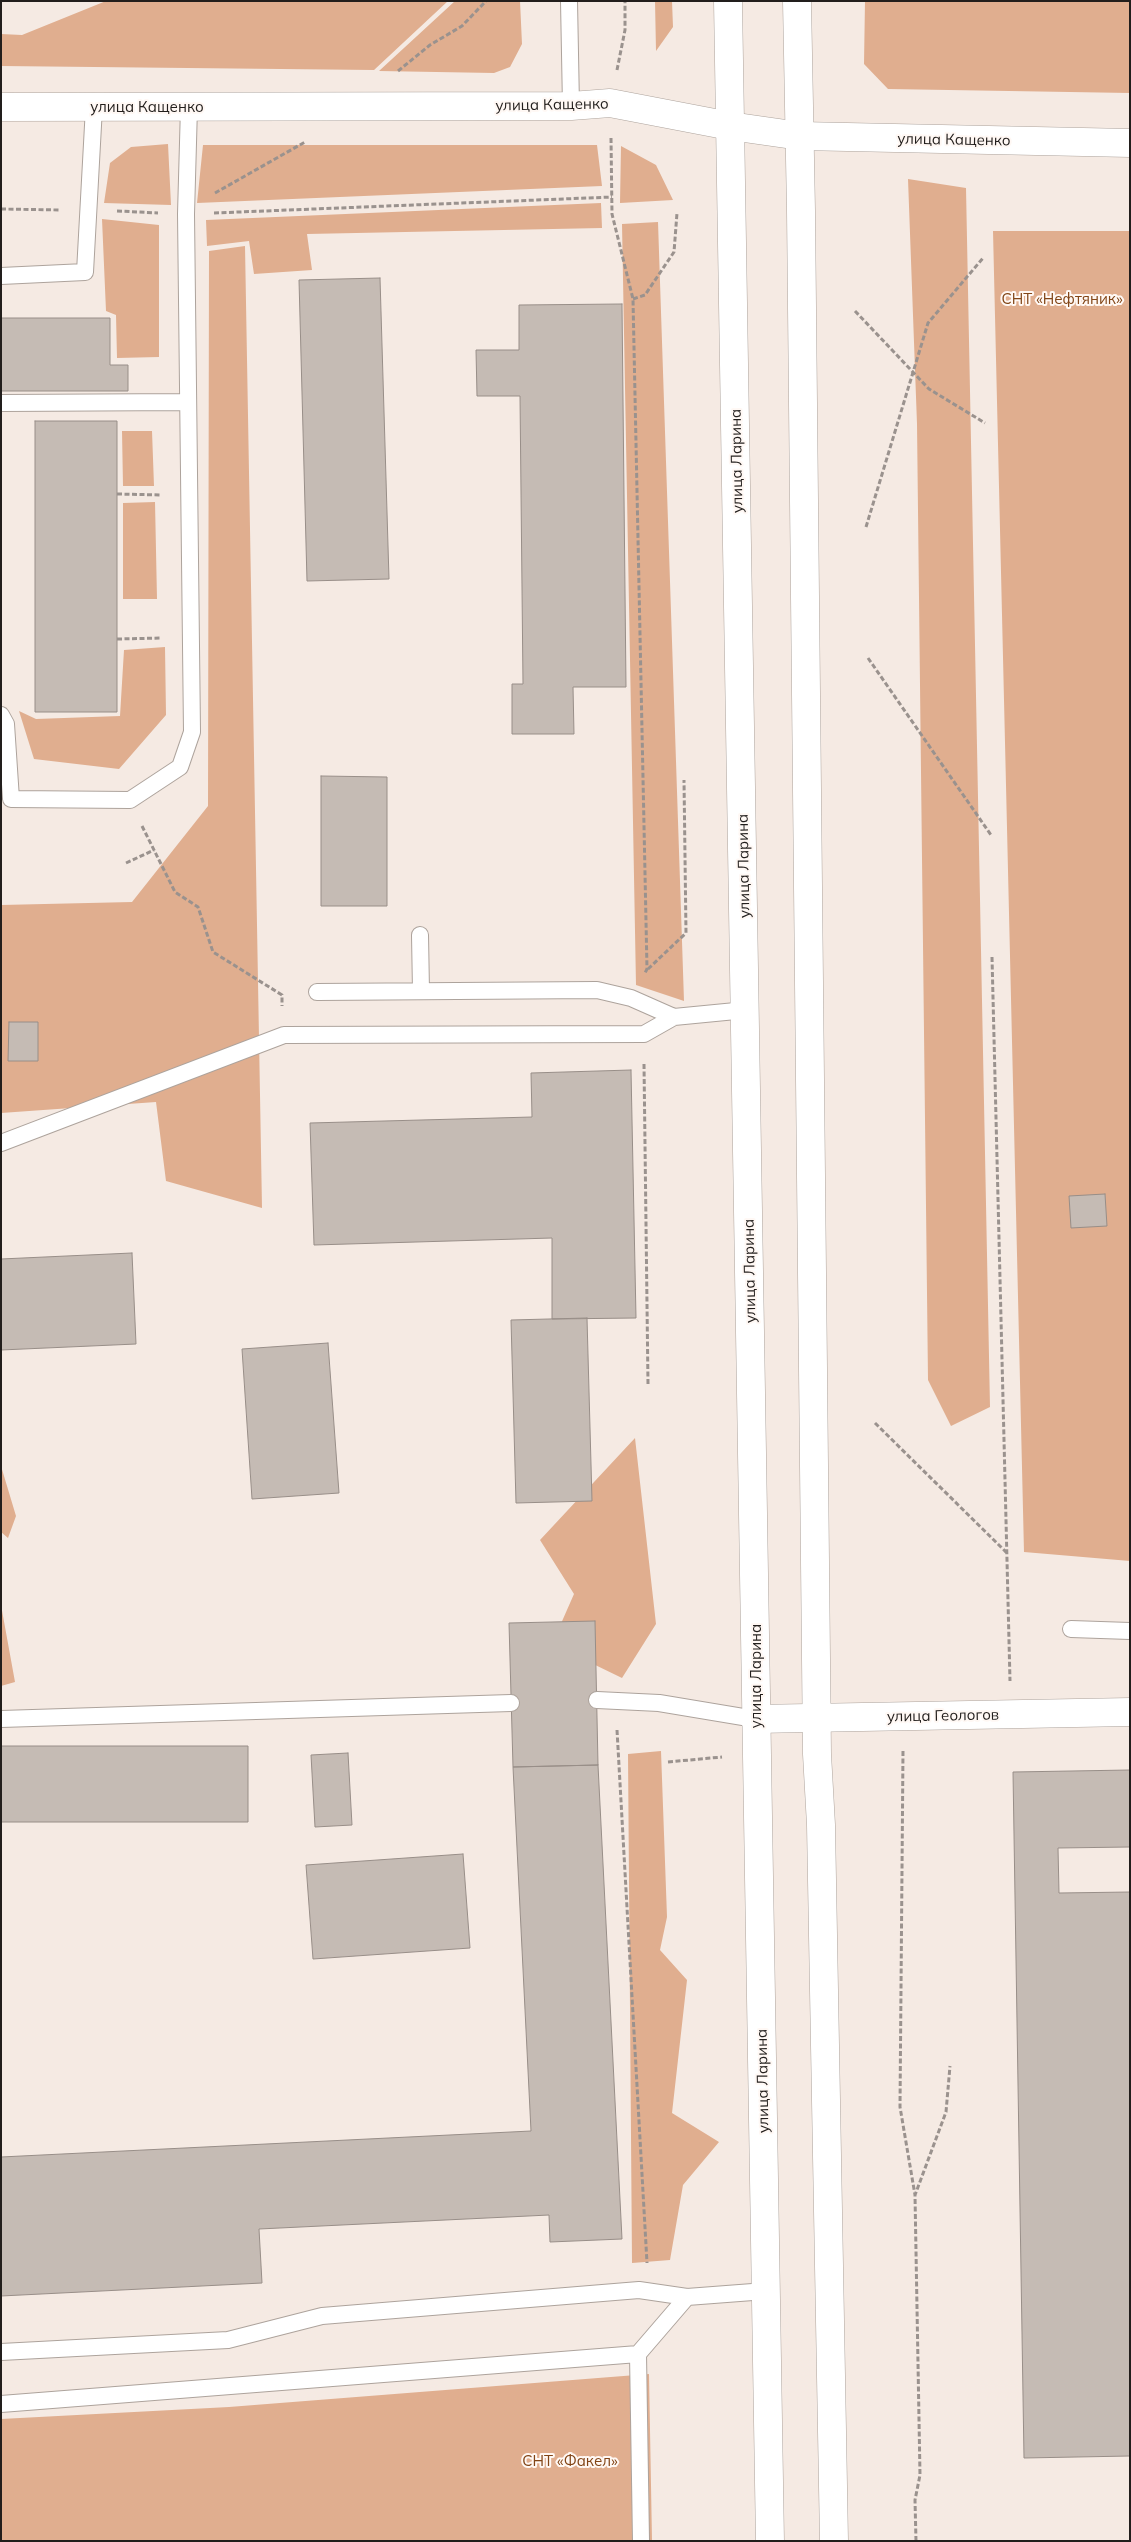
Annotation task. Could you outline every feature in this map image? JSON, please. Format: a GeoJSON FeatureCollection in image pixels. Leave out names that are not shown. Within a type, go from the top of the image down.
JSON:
{"type":"FeatureCollection","features":[{"type":"Feature","properties":{"kind":"main road","name":"улица Ларина"},"geometry":{"type":"LineString","coordinates":[[728,1],[770,2541]]}},
{"type":"Feature","properties":{"kind":"main road"},"geometry":{"type":"LineString","coordinates":[[797,1],[818,1718],[834,2541]]}},
{"type":"Feature","properties":{"kind":"main road","name":"улица Кащенко"},"geometry":{"type":"LineString","coordinates":[[1,107],[571,106],[610,103],[730,126],[800,136],[1130,143]]}},
{"type":"Feature","properties":{"kind":"main road","name":"улица Геологов"},"geometry":{"type":"LineString","coordinates":[[755,1719],[1130,1712]]}},
{"type":"Feature","properties":{"kind":"lane"},"geometry":{"type":"LineString","coordinates":[[569,1],[571,106]]}},
{"type":"Feature","properties":{"kind":"lane"},"geometry":{"type":"LineString","coordinates":[[1,276],[85,272],[94,107]]}},
{"type":"Feature","properties":{"kind":"lane"},"geometry":{"type":"LineString","coordinates":[[1,714],[6,724],[11,799],[130,800],[180,767],[192,732],[186,214],[189,107]]}},
{"type":"Feature","properties":{"kind":"lane"},"geometry":{"type":"LineString","coordinates":[[1,403],[188,402]]}},
{"type":"Feature","properties":{"kind":"lane"},"geometry":{"type":"LineString","coordinates":[[420,935],[421,991]]}},
{"type":"Feature","properties":{"kind":"lane"},"geometry":{"type":"LineString","coordinates":[[317,992],[597,990],[631,998],[674,1017]]}},
{"type":"Feature","properties":{"kind":"lane"},"geometry":{"type":"LineString","coordinates":[[1,1143],[284,1035],[644,1034],[674,1017],[746,1010]]}},
{"type":"Feature","properties":{"kind":"lane"},"geometry":{"type":"LineString","coordinates":[[1071,1629],[1130,1631]]}},
{"type":"Feature","properties":{"kind":"lane"},"geometry":{"type":"LineString","coordinates":[[597,1700],[659,1702],[755,1719]]}},
{"type":"Feature","properties":{"kind":"lane"},"geometry":{"type":"LineString","coordinates":[[1,1719],[511,1703]]}},
{"type":"Feature","properties":{"kind":"lane"},"geometry":{"type":"LineString","coordinates":[[1,2352],[228,2340],[322,2316],[638,2290],[687,2298],[766,2291]]}},
{"type":"Feature","properties":{"kind":"lane"},"geometry":{"type":"LineString","coordinates":[[641,2541],[638,2354],[687,2298]]}},
{"type":"Feature","properties":{"kind":"lane"},"geometry":{"type":"LineString","coordinates":[[1,2404],[638,2354]]}},
{"type":"Feature","properties":{"kind":"path"},"geometry":{"type":"LineString","coordinates":[[186,214],[210,196],[308,140],[342,106],[430,45],[462,26],[486,1]]}},
{"type":"Feature","properties":{"kind":"path"},"geometry":{"type":"LineString","coordinates":[[625,1],[625,30],[610,103],[612,214],[633,299],[647,969]]}},
{"type":"Feature","properties":{"kind":"path"},"geometry":{"type":"LineString","coordinates":[[1,209],[186,214],[612,197]]}},
{"type":"Feature","properties":{"kind":"path"},"geometry":{"type":"LineString","coordinates":[[633,299],[644,295],[674,252],[677,213]]}},
{"type":"Feature","properties":{"kind":"path"},"geometry":{"type":"LineString","coordinates":[[866,527],[928,323],[982,258]]}},
{"type":"Feature","properties":{"kind":"path"},"geometry":{"type":"LineString","coordinates":[[855,311],[929,388],[985,422]]}},
{"type":"Feature","properties":{"kind":"path"},"geometry":{"type":"LineString","coordinates":[[117,494],[189,495]]}},
{"type":"Feature","properties":{"kind":"path"},"geometry":{"type":"LineString","coordinates":[[118,639],[191,638]]}},
{"type":"Feature","properties":{"kind":"path"},"geometry":{"type":"LineString","coordinates":[[868,658],[991,835]]}},
{"type":"Feature","properties":{"kind":"path"},"geometry":{"type":"LineString","coordinates":[[631,998],[647,969],[686,933],[684,780]]}},
{"type":"Feature","properties":{"kind":"path"},"geometry":{"type":"LineString","coordinates":[[130,800],[175,892],[198,907],[213,952],[282,995],[284,1035]]}},
{"type":"Feature","properties":{"kind":"path"},"geometry":{"type":"LineString","coordinates":[[126,863],[154,850]]}},
{"type":"Feature","properties":{"kind":"path"},"geometry":{"type":"LineString","coordinates":[[992,957],[1011,1714]]}},
{"type":"Feature","properties":{"kind":"path"},"geometry":{"type":"LineString","coordinates":[[644,1034],[648,1384]]}},
{"type":"Feature","properties":{"kind":"path"},"geometry":{"type":"LineString","coordinates":[[875,1423],[1007,1553]]}},
{"type":"Feature","properties":{"kind":"path"},"geometry":{"type":"LineString","coordinates":[[615,1700],[649,2291]]}},
{"type":"Feature","properties":{"kind":"path"},"geometry":{"type":"LineString","coordinates":[[887,1717],[903,1751],[900,2108],[915,2195],[920,2475],[915,2500],[916,2541]]}},
{"type":"Feature","properties":{"kind":"path"},"geometry":{"type":"LineString","coordinates":[[668,1762],[727,1757]]}},
{"type":"Feature","properties":{"kind":"path"},"geometry":{"type":"LineString","coordinates":[[915,2195],[946,2112],[950,2066]]}},
{"type":"Feature","properties":{"kind":"green space"},"geometry":{"type":"Polygon","coordinates":[[[106,1],[448,1],[374,70],[1,66],[1,34],[22,35],[106,1]]]}},
{"type":"Feature","properties":{"kind":"green space"},"geometry":{"type":"Polygon","coordinates":[[[455,1],[520,1],[522,44],[510,67],[494,73],[379,71],[455,1]]]}},
{"type":"Feature","properties":{"kind":"green space"},"geometry":{"type":"Polygon","coordinates":[[[655,1],[672,1],[673,27],[656,51],[655,1]]]}},
{"type":"Feature","properties":{"kind":"green space"},"geometry":{"type":"Polygon","coordinates":[[[865,1],[1130,1],[1130,93],[888,89],[864,64],[865,1]]]}},
{"type":"Feature","properties":{"kind":"green space"},"geometry":{"type":"Polygon","coordinates":[[[168,144],[171,205],[104,203],[110,163],[131,147],[168,144]]]}},
{"type":"Feature","properties":{"kind":"green space"},"geometry":{"type":"Polygon","coordinates":[[[203,145],[597,145],[602,186],[197,203],[203,145]]]}},
{"type":"Feature","properties":{"kind":"green space"},"geometry":{"type":"Polygon","coordinates":[[[621,146],[656,165],[673,200],[620,203],[621,146]]]}},
{"type":"Feature","properties":{"kind":"green space"},"geometry":{"type":"Polygon","coordinates":[[[908,179],[966,188],[990,1407],[951,1426],[928,1380],[917,424],[908,179]]]}},
{"type":"Feature","properties":{"kind":"green space"},"geometry":{"type":"Polygon","coordinates":[[[601,203],[602,228],[307,234],[312,270],[254,274],[249,241],[207,246],[206,220],[601,203]]]}},
{"type":"Feature","properties":{"kind":"green space"},"geometry":{"type":"Polygon","coordinates":[[[102,219],[159,225],[159,357],[117,358],[116,315],[106,311],[102,219]]]}},
{"type":"Feature","properties":{"kind":"green space"},"geometry":{"type":"Polygon","coordinates":[[[658,222],[684,1001],[636,985],[622,224],[658,222]]]}},
{"type":"Feature","properties":{"kind":"green space","name":"СНТ «Нефтяник»"},"geometry":{"type":"Polygon","coordinates":[[[993,231],[1130,231],[1130,1561],[1024,1552],[993,231]]]}},
{"type":"Feature","properties":{"kind":"green space"},"geometry":{"type":"Polygon","coordinates":[[[245,246],[262,1208],[166,1181],[156,1102],[1,1113],[1,905],[132,902],[208,806],[209,251],[245,246]]]}},
{"type":"Feature","properties":{"kind":"green space"},"geometry":{"type":"Polygon","coordinates":[[[122,431],[152,431],[154,486],[123,486],[122,431]]]}},
{"type":"Feature","properties":{"kind":"green space"},"geometry":{"type":"Polygon","coordinates":[[[155,502],[157,599],[123,599],[123,503],[155,502]]]}},
{"type":"Feature","properties":{"kind":"green space"},"geometry":{"type":"Polygon","coordinates":[[[165,647],[166,715],[119,769],[34,759],[19,711],[36,719],[120,716],[124,650],[165,647]]]}},
{"type":"Feature","properties":{"kind":"green space"},"geometry":{"type":"Polygon","coordinates":[[[635,1438],[656,1624],[622,1678],[552,1644],[574,1594],[540,1540],[635,1438]]]}},
{"type":"Feature","properties":{"kind":"green space"},"geometry":{"type":"Polygon","coordinates":[[[1,1466],[16,1516],[8,1538],[1,1532],[1,1466]]]}},
{"type":"Feature","properties":{"kind":"green space"},"geometry":{"type":"Polygon","coordinates":[[[1,1605],[15,1682],[1,1686],[1,1605]]]}},
{"type":"Feature","properties":{"kind":"green space"},"geometry":{"type":"Polygon","coordinates":[[[661,1751],[667,1917],[660,1950],[687,1980],[672,2113],[719,2142],[683,2185],[670,2260],[632,2263],[628,1754],[661,1751]]]}},
{"type":"Feature","properties":{"kind":"green space","name":"СНТ «Факел»"},"geometry":{"type":"Polygon","coordinates":[[[649,2374],[652,2541],[1,2541],[1,2419],[229,2407],[649,2374]]]}},
{"type":"Feature","properties":{"kind":"building"},"geometry":{"type":"Polygon","coordinates":[[[380,278],[389,579],[307,581],[299,280],[380,278]]]}},
{"type":"Feature","properties":{"kind":"building"},"geometry":{"type":"Polygon","coordinates":[[[622,304],[626,687],[573,687],[574,734],[512,734],[512,684],[523,684],[520,396],[477,396],[476,350],[519,350],[519,305],[622,304]]]}},
{"type":"Feature","properties":{"kind":"building"},"geometry":{"type":"Polygon","coordinates":[[[1,318],[110,318],[110,365],[128,365],[128,391],[1,391],[1,318]]]}},
{"type":"Feature","properties":{"kind":"building"},"geometry":{"type":"Polygon","coordinates":[[[35,421],[117,421],[117,712],[35,712],[35,421]]]}},
{"type":"Feature","properties":{"kind":"building"},"geometry":{"type":"Polygon","coordinates":[[[321,776],[387,777],[387,906],[321,906],[321,776]]]}},
{"type":"Feature","properties":{"kind":"building"},"geometry":{"type":"Polygon","coordinates":[[[9,1022],[38,1022],[38,1061],[8,1061],[9,1022]]]}},
{"type":"Feature","properties":{"kind":"building"},"geometry":{"type":"Polygon","coordinates":[[[631,1070],[636,1318],[552,1319],[552,1238],[314,1245],[310,1123],[532,1117],[531,1073],[631,1070]]]}},
{"type":"Feature","properties":{"kind":"building"},"geometry":{"type":"Polygon","coordinates":[[[1105,1194],[1107,1226],[1071,1228],[1069,1196],[1105,1194]]]}},
{"type":"Feature","properties":{"kind":"building"},"geometry":{"type":"Polygon","coordinates":[[[132,1253],[136,1344],[1,1350],[1,1259],[132,1253]]]}},
{"type":"Feature","properties":{"kind":"building"},"geometry":{"type":"Polygon","coordinates":[[[587,1318],[592,1501],[516,1503],[511,1320],[587,1318]]]}},
{"type":"Feature","properties":{"kind":"building"},"geometry":{"type":"Polygon","coordinates":[[[328,1343],[339,1493],[252,1499],[242,1349],[328,1343]]]}},
{"type":"Feature","properties":{"kind":"building"},"geometry":{"type":"Polygon","coordinates":[[[595,1621],[598,1765],[513,1767],[509,1623],[595,1621]]]}},
{"type":"Feature","properties":{"kind":"building"},"geometry":{"type":"Polygon","coordinates":[[[1,1746],[248,1746],[248,1822],[1,1822],[1,1746]]]}},
{"type":"Feature","properties":{"kind":"building"},"geometry":{"type":"Polygon","coordinates":[[[348,1753],[352,1825],[315,1827],[311,1755],[348,1753]]]}},
{"type":"Feature","properties":{"kind":"building"},"geometry":{"type":"Polygon","coordinates":[[[598,1765],[622,2239],[550,2242],[549,2215],[259,2229],[262,2283],[1,2296],[1,2157],[531,2131],[513,1767],[598,1765]]]}},
{"type":"Feature","properties":{"kind":"building"},"geometry":{"type":"Polygon","coordinates":[[[1130,1770],[1130,1847],[1058,1848],[1059,1893],[1130,1892],[1130,2456],[1024,2458],[1013,1772],[1130,1770]]]}},
{"type":"Feature","properties":{"kind":"building"},"geometry":{"type":"Polygon","coordinates":[[[463,1854],[470,1948],[313,1959],[306,1865],[463,1854]]]}}]}
